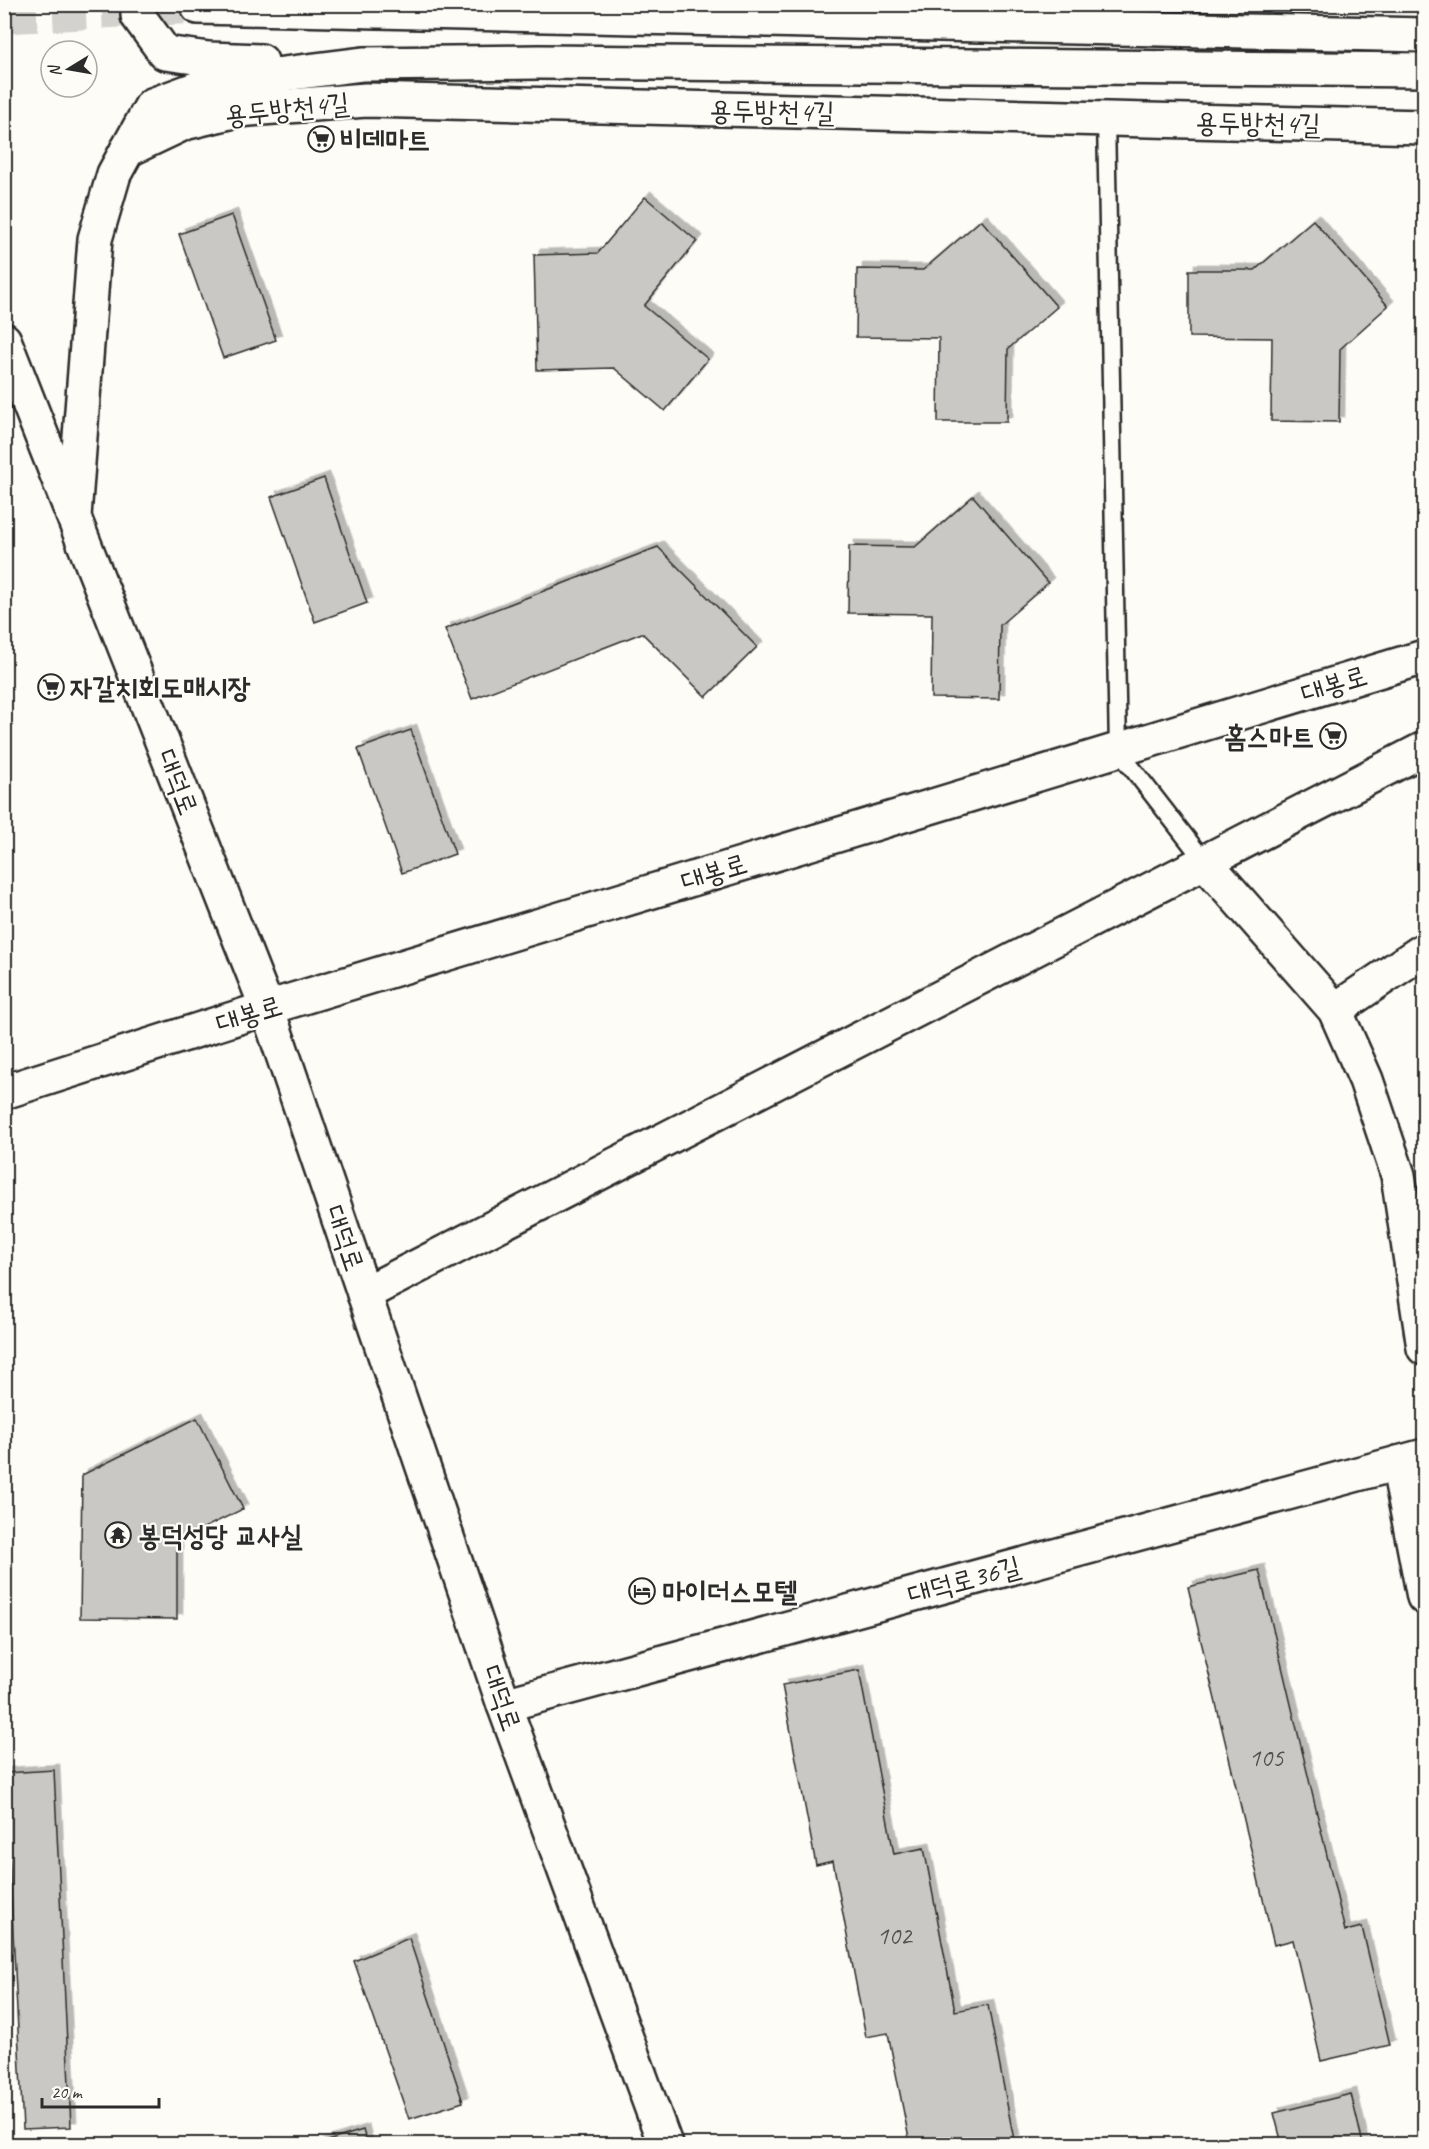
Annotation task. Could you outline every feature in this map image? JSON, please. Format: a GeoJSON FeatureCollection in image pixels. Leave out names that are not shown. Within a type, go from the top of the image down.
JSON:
{"type":"FeatureCollection","features":[{"type":"Feature","properties":{"kind":"main road"},"geometry":{"type":"LineString","coordinates":[[138,4],[138,16],[165,53],[209,59],[363,64],[539,62],[1425,70]]}},
{"type":"Feature","properties":{"kind":"main road"},"geometry":{"type":"LineString","coordinates":[[198,7],[1425,35]]}},
{"type":"Feature","properties":{"kind":"main road"},"geometry":{"type":"LineString","coordinates":[[74,516],[95,239],[114,174],[152,105],[212,83],[363,64]]}},
{"type":"Feature","properties":{"kind":"main road","name":"용두방천4길"},"geometry":{"type":"LineString","coordinates":[[127,150],[184,123],[238,110],[366,100],[1425,127]]}},
{"type":"Feature","properties":{"kind":"main road","name":"대덕로"},"geometry":{"type":"LineString","coordinates":[[4,340],[267,1008],[504,1705],[665,2145]]}},
{"type":"Feature","properties":{"kind":"main road","name":"대봉로"},"geometry":{"type":"LineString","coordinates":[[4,1092],[267,1008],[1425,657]]}},
{"type":"Feature","properties":{"kind":"main road"},"geometry":{"type":"LineString","coordinates":[[364,1294],[1425,749]]}},
{"type":"Feature","properties":{"kind":"main road"},"geometry":{"type":"LineString","coordinates":[[1205,862],[1335,1010],[1366,1080],[1398,1175],[1421,1297],[1425,1348]]}},
{"type":"Feature","properties":{"kind":"main road"},"geometry":{"type":"LineString","coordinates":[[1335,1010],[1425,951]]}},
{"type":"Feature","properties":{"kind":"main road"},"geometry":{"type":"LineString","coordinates":[[1411,1460],[1425,1597]]}},
{"type":"Feature","properties":{"kind":"main road","name":"대덕로36길"},"geometry":{"type":"LineString","coordinates":[[504,1705],[1411,1460]]}},
{"type":"Feature","properties":{"kind":"lane"},"geometry":{"type":"LineString","coordinates":[[1106,119],[1118,750],[1205,862]]}},
{"type":"Feature","properties":{"kind":"building"},"geometry":{"type":"Polygon","coordinates":[[[645,197],[697,241],[644,306],[708,359],[665,411],[614,368],[537,370],[534,255],[598,253],[645,197]]]}},
{"type":"Feature","properties":{"kind":"building"},"geometry":{"type":"Polygon","coordinates":[[[232,215],[276,340],[223,358],[179,234],[232,215]]]}},
{"type":"Feature","properties":{"kind":"building"},"geometry":{"type":"Polygon","coordinates":[[[981,220],[1057,307],[1008,349],[1007,422],[938,422],[939,338],[856,337],[857,269],[923,270],[981,220]]]}},
{"type":"Feature","properties":{"kind":"building"},"geometry":{"type":"Polygon","coordinates":[[[1313,220],[1388,306],[1340,349],[1339,422],[1271,421],[1272,338],[1189,337],[1189,270],[1255,270],[1313,220]]]}},
{"type":"Feature","properties":{"kind":"building"},"geometry":{"type":"Polygon","coordinates":[[[324,478],[367,603],[315,622],[271,497],[324,478]]]}},
{"type":"Feature","properties":{"kind":"building"},"geometry":{"type":"Polygon","coordinates":[[[973,496],[1048,583],[1000,625],[999,699],[931,698],[932,614],[848,613],[849,546],[915,547],[973,496]]]}},
{"type":"Feature","properties":{"kind":"building"},"geometry":{"type":"Polygon","coordinates":[[[658,547],[757,647],[706,697],[642,633],[472,699],[445,629],[658,547]]]}},
{"type":"Feature","properties":{"kind":"building"},"geometry":{"type":"Polygon","coordinates":[[[411,730],[455,854],[402,873],[358,749],[411,730]]]}},
{"type":"Feature","properties":{"kind":"building"},"geometry":{"type":"Polygon","coordinates":[[[197,1418],[243,1509],[177,1541],[177,1619],[80,1618],[82,1475],[197,1418]]]}},
{"type":"Feature","properties":{"kind":"building"},"geometry":{"type":"Polygon","coordinates":[[[1259,1570],[1345,1931],[1362,1927],[1390,2045],[1321,2061],[1293,1940],[1274,1945],[1188,1587],[1259,1570]]]}},
{"type":"Feature","properties":{"kind":"building"},"geometry":{"type":"Polygon","coordinates":[[[859,1670],[894,1854],[924,1848],[955,2011],[988,2005],[1014,2140],[990,2144],[910,2144],[888,2033],[866,2037],[833,1861],[816,1865],[782,1685],[859,1670]]]}},
{"type":"Feature","properties":{"kind":"building"},"geometry":{"type":"Polygon","coordinates":[[[54,1770],[71,2127],[23,2129],[5,1773],[54,1770]]]}},
{"type":"Feature","properties":{"kind":"building"},"geometry":{"type":"Polygon","coordinates":[[[409,1938],[463,2102],[409,2119],[354,1961],[409,1938]]]}},
{"type":"Feature","properties":{"kind":"building"},"geometry":{"type":"Polygon","coordinates":[[[1351,2094],[1363,2144],[1282,2144],[1274,2113],[1351,2094]]]}},
{"type":"Feature","properties":{"kind":"building"},"geometry":{"type":"Polygon","coordinates":[[[363,2130],[367,2144],[318,2144],[363,2130]]]}},
{"type":"Feature","properties":{"kind":"tunnel"},"geometry":{"type":"LineString","coordinates":[[4,17],[198,7]]}},
{"type":"Feature","properties":{"kind":"place","name":"비데마트"},"geometry":{"type":"Point","coordinates":[321,139]}},
{"type":"Feature","properties":{"kind":"place","name":"자갈치회도매시장"},"geometry":{"type":"Point","coordinates":[51,687]}},
{"type":"Feature","properties":{"kind":"place","name":"홈스마트"},"geometry":{"type":"Point","coordinates":[1333,736]}},
{"type":"Feature","properties":{"kind":"place","name":"봉덕성당 교사실"},"geometry":{"type":"Point","coordinates":[118,1535]}},
{"type":"Feature","properties":{"kind":"place","name":"마이더스모텔"},"geometry":{"type":"Point","coordinates":[642,1591]}}]}
